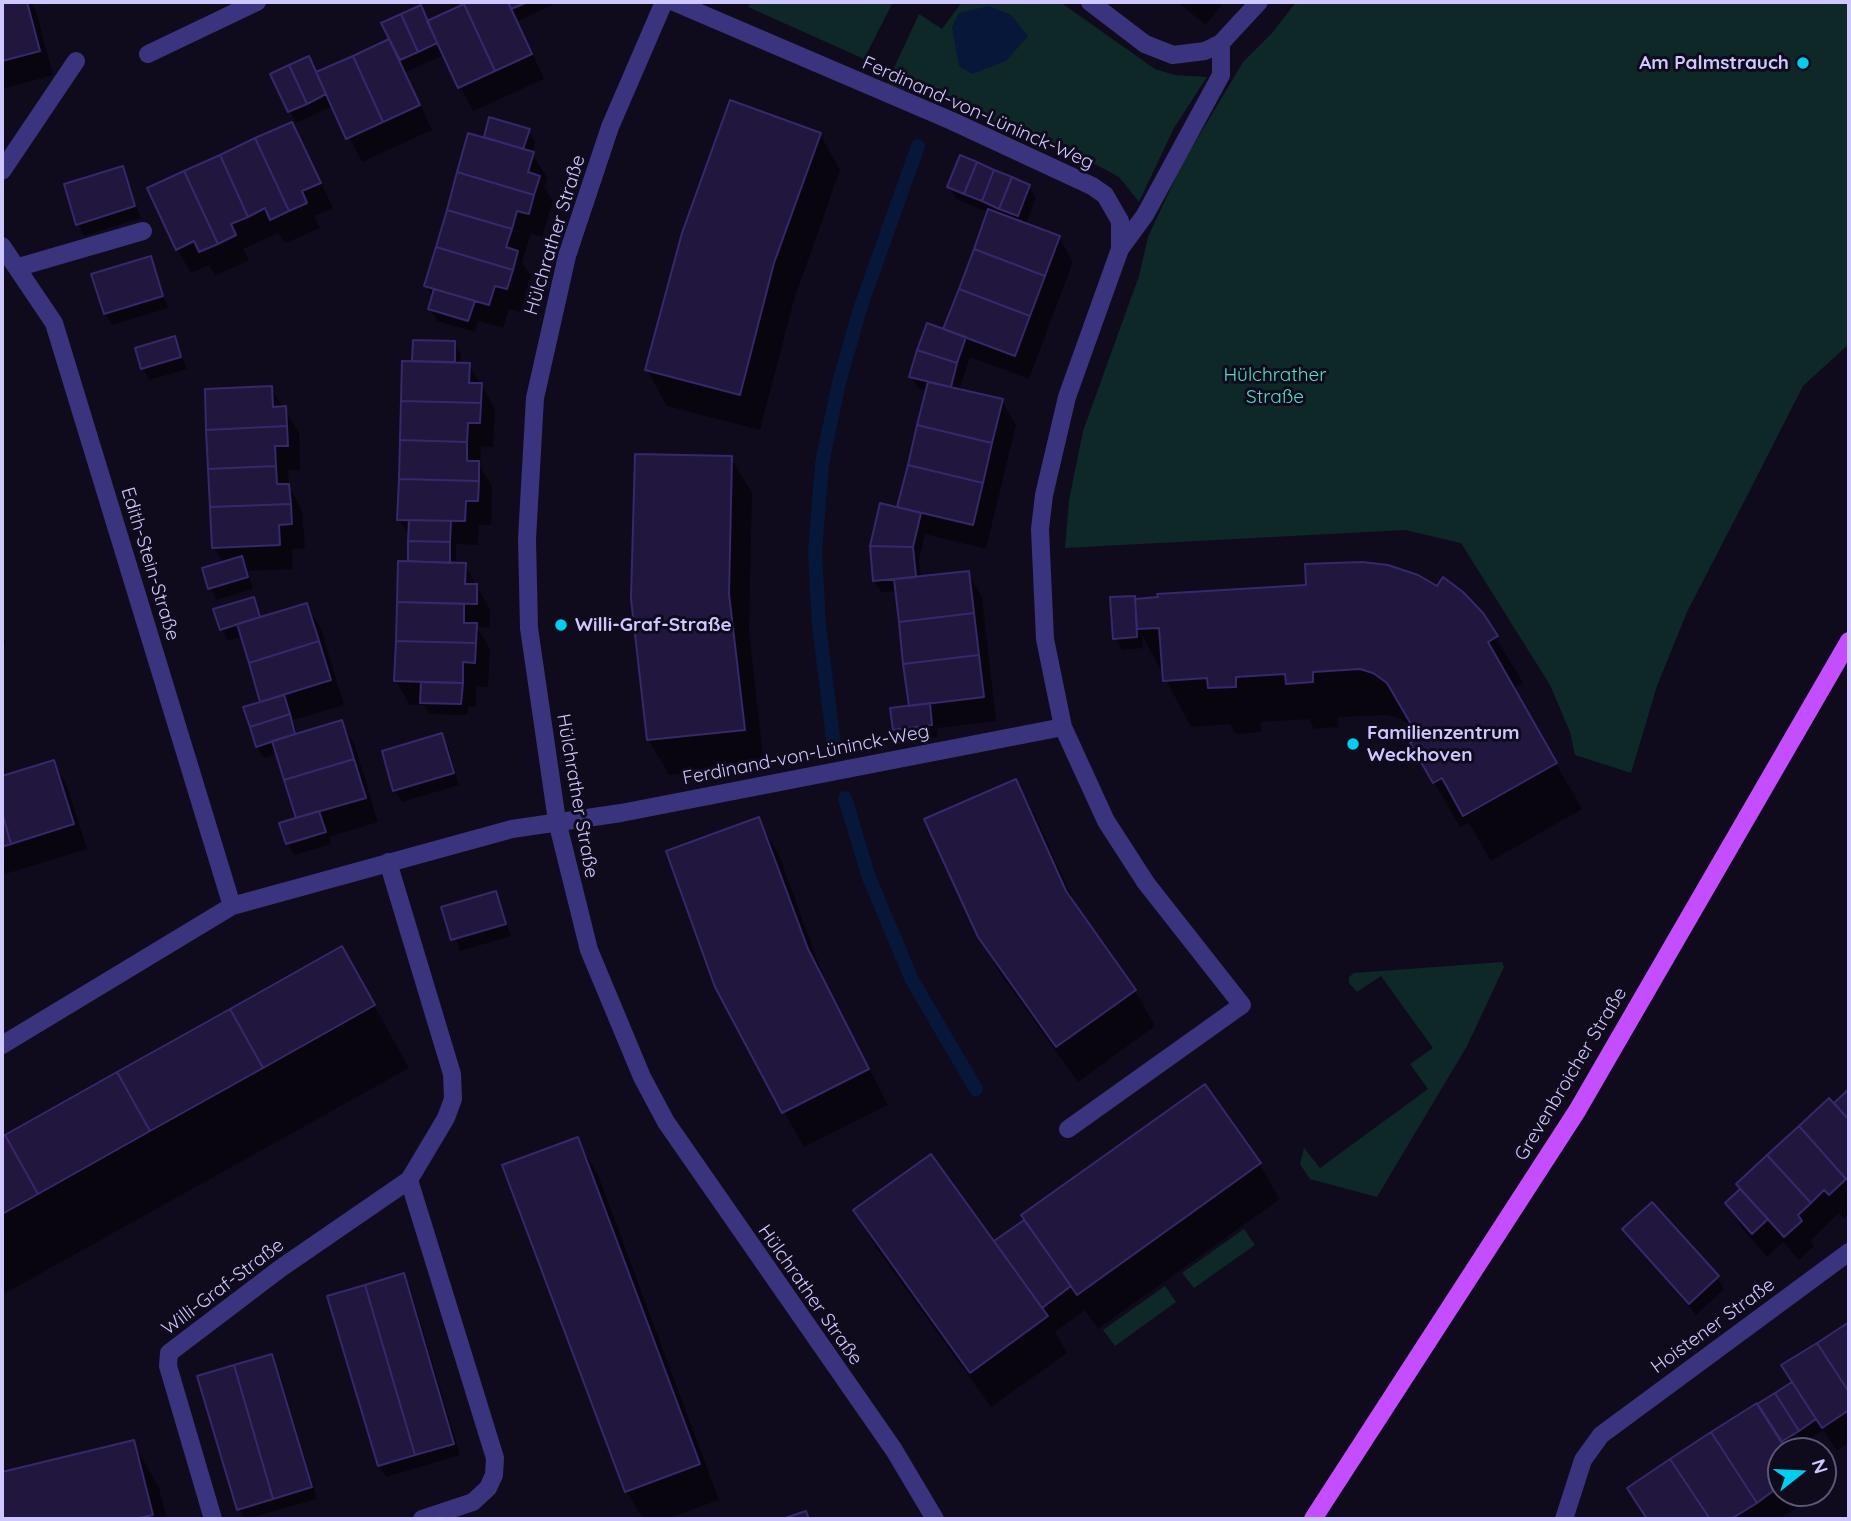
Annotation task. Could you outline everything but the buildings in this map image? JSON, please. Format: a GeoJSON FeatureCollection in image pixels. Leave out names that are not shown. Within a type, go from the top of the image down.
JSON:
{"type":"FeatureCollection","features":[{"type":"Feature","properties":{"kind":"main road","name":"Grevenbroicher Straße"},"geometry":{"type":"LineString","coordinates":[[1313,1519],[1577,1111],[1849,640]]}},
{"type":"Feature","properties":{"kind":"street"},"geometry":{"type":"LineString","coordinates":[[148,54],[257,2]]}},
{"type":"Feature","properties":{"kind":"street","name":"Hülchrather Straße"},"geometry":{"type":"LineString","coordinates":[[664,2],[610,127],[567,256],[535,398],[527,539],[529,628],[557,821],[589,950],[642,1077],[666,1122],[894,1450],[935,1519]]}},
{"type":"Feature","properties":{"kind":"street","name":"Ferdinand-von-Lüninck-Weg"},"geometry":{"type":"LineString","coordinates":[[674,2],[953,121],[1092,186],[1105,195],[1116,213],[1121,230],[1119,248],[1068,397],[1044,495],[1040,529],[1042,608],[1051,674],[1063,727],[1106,821],[1146,883],[1242,1005],[1068,1129]]}},
{"type":"Feature","properties":{"kind":"street"},"geometry":{"type":"LineString","coordinates":[[1090,2],[1158,51],[1173,55],[1205,51],[1221,43],[1259,2]]}},
{"type":"Feature","properties":{"kind":"street"},"geometry":{"type":"LineString","coordinates":[[1119,248],[1145,215],[1220,75],[1221,43]]}},
{"type":"Feature","properties":{"kind":"street"},"geometry":{"type":"LineString","coordinates":[[2,171],[76,61]]}},
{"type":"Feature","properties":{"kind":"street"},"geometry":{"type":"LineString","coordinates":[[19,267],[144,231]]}},
{"type":"Feature","properties":{"kind":"street","name":"Edith-Stein-Straße"},"geometry":{"type":"LineString","coordinates":[[2,246],[19,267],[54,323],[232,906]]}},
{"type":"Feature","properties":{"kind":"street","name":"Ferdinand-von-Lüninck-Weg"},"geometry":{"type":"LineString","coordinates":[[557,821],[621,813],[1063,727]]}},
{"type":"Feature","properties":{"kind":"street"},"geometry":{"type":"LineString","coordinates":[[2,1045],[232,906],[512,829],[557,821]]}},
{"type":"Feature","properties":{"kind":"street","name":"Willi-Graf-Straße"},"geometry":{"type":"LineString","coordinates":[[213,1519],[168,1366],[169,1353],[281,1268],[409,1180],[446,1118],[453,1099],[454,1086],[388,862]]}},
{"type":"Feature","properties":{"kind":"street"},"geometry":{"type":"LineString","coordinates":[[409,1180],[495,1458],[494,1475],[488,1488],[473,1503],[422,1519]]}},
{"type":"Feature","properties":{"kind":"street","name":"Hoistener Straße"},"geometry":{"type":"LineString","coordinates":[[1564,1519],[1583,1460],[1601,1435],[1849,1252]]}},
{"type":"Feature","properties":{"kind":"green space"},"geometry":{"type":"Polygon","coordinates":[[[751,2],[893,2],[864,59],[748,7],[751,2]]]}},
{"type":"Feature","properties":{"kind":"green space"},"geometry":{"type":"Polygon","coordinates":[[[962,2],[1060,2],[1155,69],[1175,75],[1207,77],[1174,128],[1139,202],[1119,177],[1087,160],[907,85],[904,90],[887,83],[919,14],[942,29],[962,2]]]}},
{"type":"Feature","properties":{"kind":"green space"},"geometry":{"type":"Polygon","coordinates":[[[1296,2],[1849,2],[1849,344],[1803,386],[1687,612],[1657,686],[1631,773],[1575,755],[1570,732],[1550,685],[1461,543],[1405,530],[1065,548],[1069,500],[1083,431],[1139,276],[1148,237],[1182,164],[1243,62],[1273,32],[1296,2]]]}},
{"type":"Feature","properties":{"kind":"green space"},"geometry":{"type":"Polygon","coordinates":[[[1502,962],[1504,967],[1467,1046],[1377,1197],[1310,1179],[1300,1164],[1304,1148],[1320,1168],[1428,1089],[1410,1064],[1433,1048],[1381,976],[1357,992],[1349,983],[1349,977],[1354,973],[1502,962]]]}},
{"type":"Feature","properties":{"kind":"green space"},"geometry":{"type":"Polygon","coordinates":[[[1244,1229],[1255,1245],[1194,1288],[1182,1273],[1244,1229]]]}},
{"type":"Feature","properties":{"kind":"green space"},"geometry":{"type":"Polygon","coordinates":[[[1165,1286],[1176,1302],[1115,1346],[1103,1330],[1165,1286]]]}},
{"type":"Feature","properties":{"kind":"water"},"geometry":{"type":"Polygon","coordinates":[[[989,6],[1011,15],[1028,36],[1006,61],[972,74],[959,66],[952,27],[959,13],[989,6]]]}},
{"type":"Feature","properties":{"kind":"waterway"},"geometry":{"type":"LineString","coordinates":[[834,745],[819,626],[815,552],[822,464],[839,382],[861,306],[918,146]]}},
{"type":"Feature","properties":{"kind":"waterway"},"geometry":{"type":"LineString","coordinates":[[845,798],[868,875],[912,980],[976,1089]]}},
{"type":"Feature","properties":{"kind":"place","name":"Am Palmstrauch"},"geometry":{"type":"Point","coordinates":[1803,63]}},
{"type":"Feature","properties":{"kind":"place","name":"Willi-Graf-Straße"},"geometry":{"type":"Point","coordinates":[561,625]}},
{"type":"Feature","properties":{"kind":"place","name":"Familienzentrum Weckhoven"},"geometry":{"type":"Point","coordinates":[1353,744]}}]}
